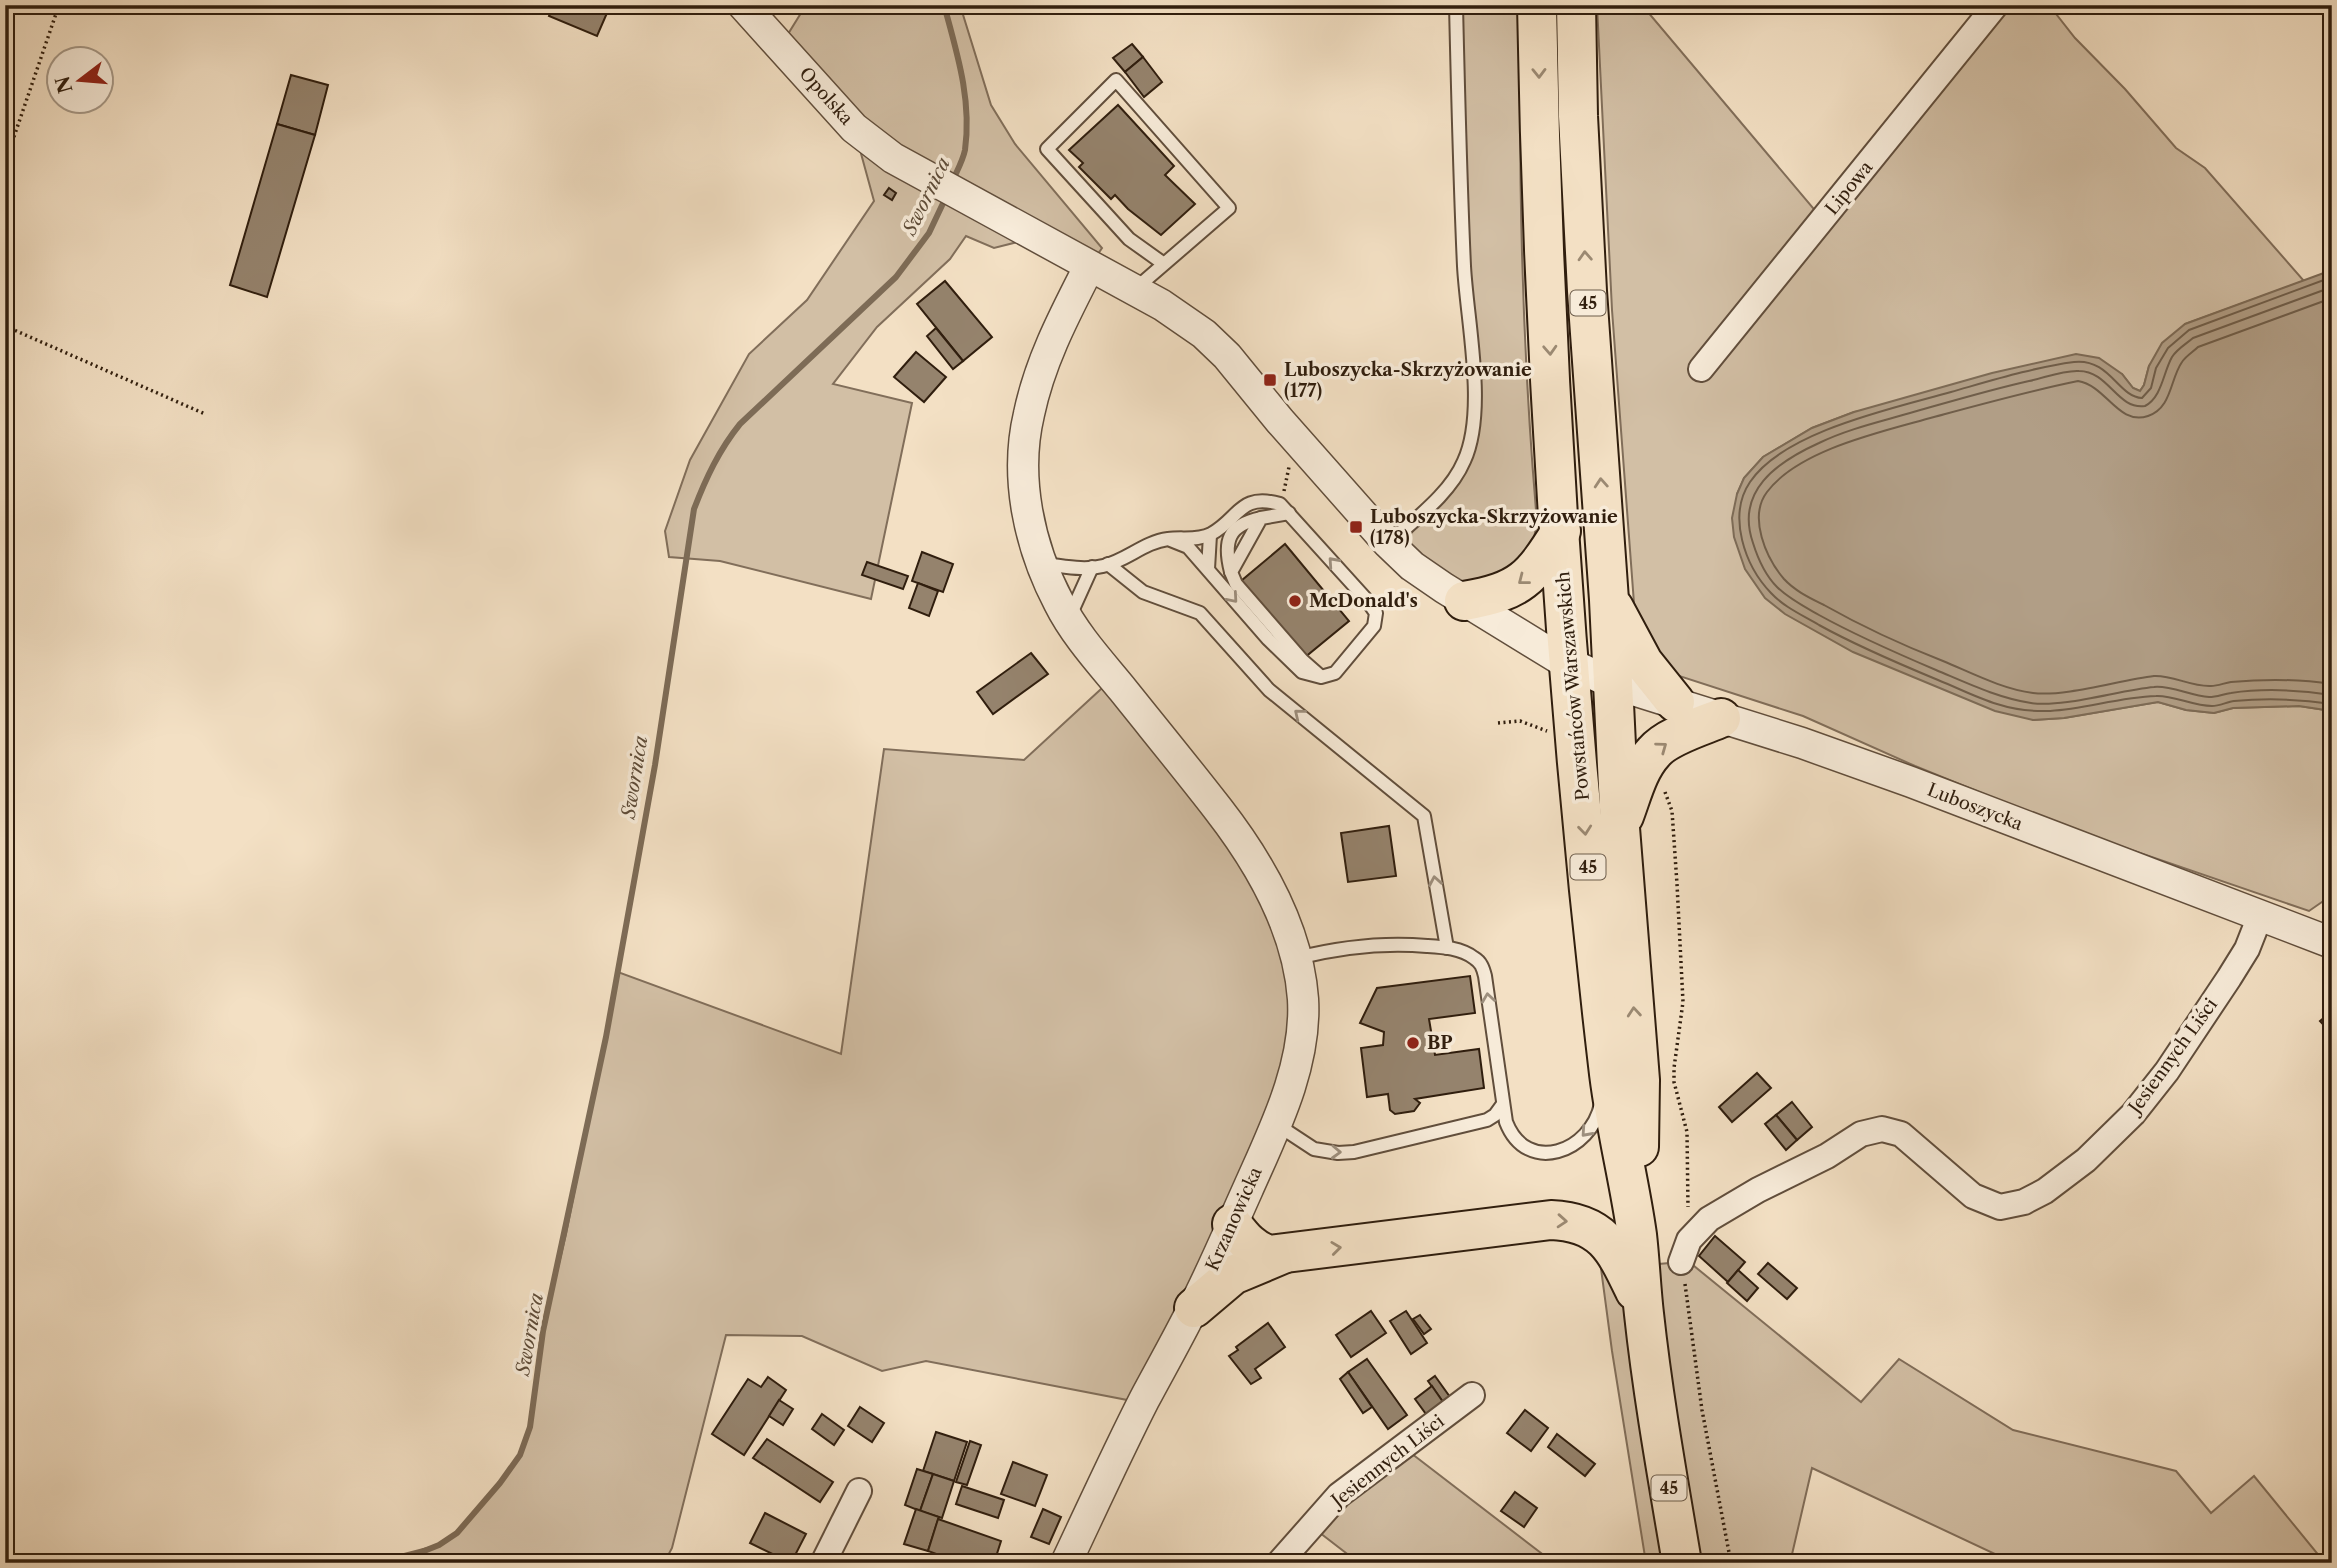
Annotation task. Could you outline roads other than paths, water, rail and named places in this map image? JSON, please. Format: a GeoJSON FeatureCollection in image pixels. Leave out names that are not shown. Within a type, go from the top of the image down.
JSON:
{"type":"FeatureCollection","features":[{"type":"Feature","properties":{"kind":"main road","name":"Powstańców Warszawskich"},"geometry":{"type":"LineString","coordinates":[[1538,5],[1541,156],[1555,460],[1575,733],[1608,1069],[1637,1237],[1643,1311],[1657,1414],[1682,1563]]}},
{"type":"Feature","properties":{"kind":"main road","name":"Powstańców Warszawskich"},"geometry":{"type":"LineString","coordinates":[[1576,5],[1587,290],[1609,600],[1620,828],[1640,1080],[1637,1237]]}},
{"type":"Feature","properties":{"kind":"main road"},"geometry":{"type":"LineString","coordinates":[[1464,601],[1503,593],[1528,578],[1541,563],[1560,531]]}},
{"type":"Feature","properties":{"kind":"main road"},"geometry":{"type":"LineString","coordinates":[[1609,600],[1643,663],[1675,702]]}},
{"type":"Feature","properties":{"kind":"main road"},"geometry":{"type":"LineString","coordinates":[[1620,828],[1637,779],[1654,750],[1680,734],[1721,718]]}},
{"type":"Feature","properties":{"kind":"main road"},"geometry":{"type":"LineString","coordinates":[[1232,1224],[1257,1251],[1269,1255],[1551,1220],[1575,1223],[1596,1231],[1614,1250],[1643,1311]]}},
{"type":"Feature","properties":{"kind":"main road"},"geometry":{"type":"LineString","coordinates":[[1194,1308],[1233,1275],[1283,1254]]}},
{"type":"Feature","properties":{"kind":"street","name":"Opolska"},"geometry":{"type":"LineString","coordinates":[[743,5],[855,128],[892,158],[1134,290],[1204,334],[1227,356],[1280,421],[1388,543]]}},
{"type":"Feature","properties":{"kind":"street","name":"Lipowa"},"geometry":{"type":"LineString","coordinates":[[1701,369],[1996,5]]}},
{"type":"Feature","properties":{"kind":"street","name":"Krzanowicka"},"geometry":{"type":"LineString","coordinates":[[1066,1563],[1143,1403],[1194,1308],[1232,1224],[1276,1123],[1296,1064],[1303,1024],[1303,1000],[1296,958],[1283,919],[1254,859],[1224,816],[1097,658],[1069,619],[1056,598],[1041,563],[1029,522],[1023,456],[1028,416],[1042,366],[1089,267]]}},
{"type":"Feature","properties":{"kind":"street","name":"Luboszycka"},"geometry":{"type":"LineString","coordinates":[[1388,543],[1412,566],[1464,601],[1570,664],[1614,684],[1802,743],[1911,782],[2331,941]]}},
{"type":"Feature","properties":{"kind":"street","name":"Jesiennych Liści"},"geometry":{"type":"LineString","coordinates":[[1685,1251],[1709,1219],[1758,1190],[1828,1156],[1861,1133],[1882,1129],[1901,1134],[1973,1196],[2000,1207],[2024,1202],[2045,1191],[2086,1160],[2133,1114],[2167,1071],[2247,949],[2260,916]]}},
{"type":"Feature","properties":{"kind":"street","name":"Jesiennych Liści"},"geometry":{"type":"LineString","coordinates":[[1279,1563],[1339,1495],[1472,1395]]}},
{"type":"Feature","properties":{"kind":"street"},"geometry":{"type":"LineString","coordinates":[[823,1563],[859,1491]]}},
{"type":"Feature","properties":{"kind":"lane"},"geometry":{"type":"LineString","coordinates":[[1388,543],[1453,482],[1470,445],[1474,384],[1459,168],[1457,5]]}},
{"type":"Feature","properties":{"kind":"lane"},"geometry":{"type":"LineString","coordinates":[[1134,290],[1229,208],[1116,80],[1047,149],[1129,239],[1164,264]]}},
{"type":"Feature","properties":{"kind":"lane"},"geometry":{"type":"LineString","coordinates":[[1041,563],[1083,569],[1108,564],[1149,544],[1168,539],[1194,539],[1210,535],[1251,502],[1265,500],[1280,504],[1366,600],[1376,613],[1374,626],[1335,673],[1321,677],[1301,672],[1268,639],[1188,547],[1168,539]]}},
{"type":"Feature","properties":{"kind":"lane"},"geometry":{"type":"LineString","coordinates":[[1289,513],[1261,518],[1231,572],[1245,594],[1302,660],[1321,677]]}},
{"type":"Feature","properties":{"kind":"lane"},"geometry":{"type":"LineString","coordinates":[[1208,569],[1210,535]]}},
{"type":"Feature","properties":{"kind":"lane"},"geometry":{"type":"LineString","coordinates":[[1108,564],[1143,592],[1200,613],[1269,690],[1424,816],[1447,948]]}},
{"type":"Feature","properties":{"kind":"lane"},"geometry":{"type":"LineString","coordinates":[[1069,619],[1092,568]]}},
{"type":"Feature","properties":{"kind":"lane"},"geometry":{"type":"LineString","coordinates":[[1296,958],[1372,944],[1447,948],[1475,958],[1482,965],[1506,1122],[1511,1136],[1526,1149],[1538,1153],[1557,1151],[1579,1141],[1590,1131],[1601,1108],[1608,1069]]}},
{"type":"Feature","properties":{"kind":"lane"},"geometry":{"type":"LineString","coordinates":[[1276,1123],[1314,1149],[1325,1152],[1354,1152],[1487,1120],[1495,1115],[1503,1104]]}},
{"type":"Feature","properties":{"kind":"water"},"geometry":{"type":"Polygon","coordinates":[[[2332,270],[2332,711],[2299,706],[2233,708],[2214,713],[2186,710],[2158,702],[2064,718],[2033,720],[1995,711],[1853,652],[1785,614],[1765,598],[1745,569],[1734,537],[1732,518],[1737,494],[1744,478],[1763,457],[1812,428],[1854,412],[1992,373],[2076,354],[2099,358],[2140,391],[2149,366],[2162,343],[2185,324],[2332,270]]]}},
{"type":"Feature","properties":{"kind":"waterway","name":"Swornica"},"geometry":{"type":"LineString","coordinates":[[944,5],[962,77],[967,113],[965,150],[953,180]]}},
{"type":"Feature","properties":{"kind":"waterway","name":"Swornica"},"geometry":{"type":"LineString","coordinates":[[373,1563],[409,1557],[439,1545],[457,1533],[520,1455],[530,1427],[543,1331],[606,1037],[655,765],[694,509],[708,475],[740,424],[896,277],[929,233],[946,197]]}},
{"type":"Feature","properties":{"kind":"place","name":"Luboszycka-Skrzyżowanie (177)"},"geometry":{"type":"Point","coordinates":[1270,380]}},
{"type":"Feature","properties":{"kind":"place","name":"Luboszycka-Skrzyżowanie (178)"},"geometry":{"type":"Point","coordinates":[1356,527]}},
{"type":"Feature","properties":{"kind":"place","name":"McDonald's"},"geometry":{"type":"Point","coordinates":[1295,601]}},
{"type":"Feature","properties":{"kind":"place","name":"BP"},"geometry":{"type":"Point","coordinates":[1413,1043]}}]}
